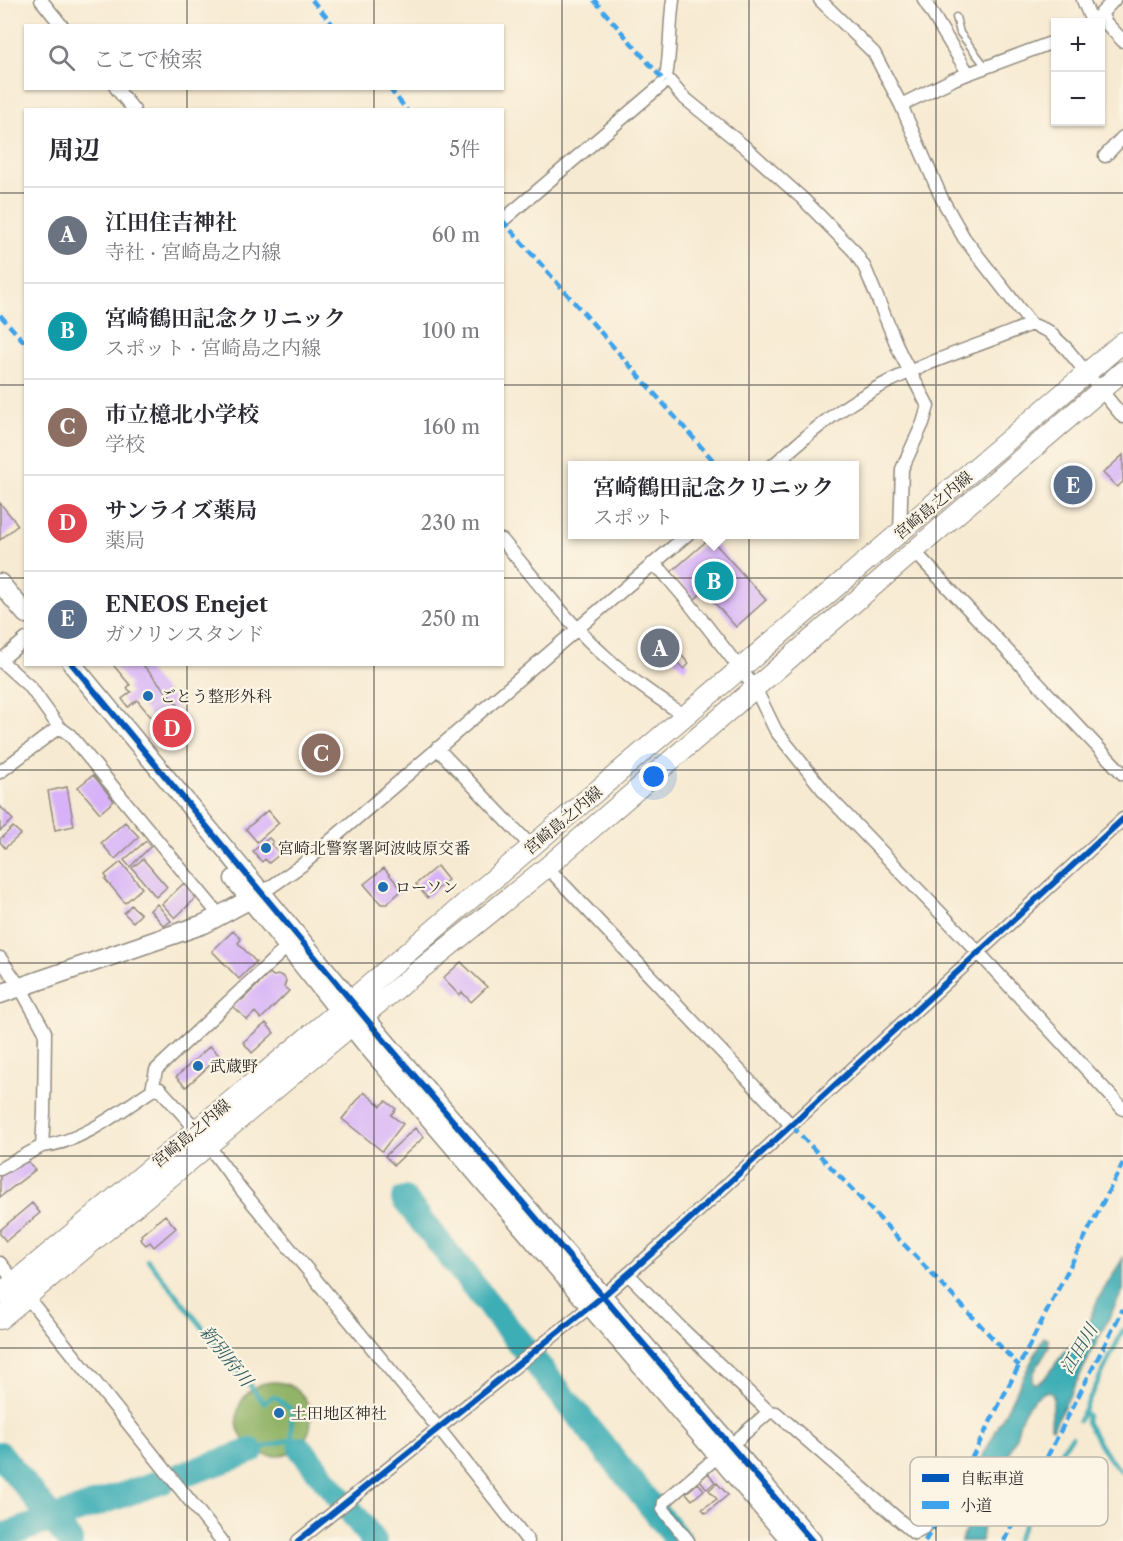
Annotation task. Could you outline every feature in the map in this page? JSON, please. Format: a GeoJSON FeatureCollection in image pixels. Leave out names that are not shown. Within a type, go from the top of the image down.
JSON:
{"type":"FeatureCollection","features":[{"type":"Feature","properties":{"kind":"main road","name":"宮崎島之内線"},"geometry":{"type":"LineString","coordinates":[[13,1291],[208,1145],[531,846],[1123,342]]}},
{"type":"Feature","properties":{"kind":"main road","name":"宮崎島之内線"},"geometry":{"type":"LineString","coordinates":[[0,1319],[13,1291],[196,1129],[547,867],[1123,370]]}},
{"type":"Feature","properties":{"kind":"street"},"geometry":{"type":"LineString","coordinates":[[41,0],[60,24]]}},
{"type":"Feature","properties":{"kind":"street"},"geometry":{"type":"LineString","coordinates":[[504,220],[666,82],[673,0]]}},
{"type":"Feature","properties":{"kind":"street"},"geometry":{"type":"LineString","coordinates":[[820,0],[874,53],[901,105],[942,200],[964,238],[1031,324],[1048,331],[1066,348],[1123,417]]}},
{"type":"Feature","properties":{"kind":"street"},"geometry":{"type":"LineString","coordinates":[[924,0],[968,73]]}},
{"type":"Feature","properties":{"kind":"street"},"geometry":{"type":"LineString","coordinates":[[1083,0],[1095,18]]}},
{"type":"Feature","properties":{"kind":"street"},"geometry":{"type":"LineString","coordinates":[[1098,18],[1114,0]]}},
{"type":"Feature","properties":{"kind":"street"},"geometry":{"type":"LineString","coordinates":[[1105,22],[1123,41]]}},
{"type":"Feature","properties":{"kind":"street"},"geometry":{"type":"LineString","coordinates":[[901,105],[968,73],[1051,43]]}},
{"type":"Feature","properties":{"kind":"street"},"geometry":{"type":"LineString","coordinates":[[666,77],[682,96],[718,124],[803,199],[854,251],[865,268],[900,352],[928,406],[923,423],[902,469],[900,533]]}},
{"type":"Feature","properties":{"kind":"street"},"geometry":{"type":"LineString","coordinates":[[118,90],[132,108]]}},
{"type":"Feature","properties":{"kind":"street"},"geometry":{"type":"LineString","coordinates":[[1105,156],[1123,137]]}},
{"type":"Feature","properties":{"kind":"street"},"geometry":{"type":"LineString","coordinates":[[777,461],[862,396],[910,371],[993,341],[1031,324]]}},
{"type":"Feature","properties":{"kind":"street"},"geometry":{"type":"LineString","coordinates":[[0,994],[204,924],[256,896],[302,865],[682,539]]}},
{"type":"Feature","properties":{"kind":"street"},"geometry":{"type":"LineString","coordinates":[[504,542],[578,629],[606,657],[635,682],[685,716]]}},
{"type":"Feature","properties":{"kind":"street"},"geometry":{"type":"LineString","coordinates":[[914,550],[1123,774]]}},
{"type":"Feature","properties":{"kind":"street"},"geometry":{"type":"LineString","coordinates":[[652,564],[662,571],[685,598],[755,688],[776,731],[828,796],[978,952],[1123,1109]]}},
{"type":"Feature","properties":{"kind":"street"},"geometry":{"type":"LineString","coordinates":[[0,583],[24,613]]}},
{"type":"Feature","properties":{"kind":"street"},"geometry":{"type":"LineString","coordinates":[[24,641],[0,660],[31,688],[59,727],[77,744],[220,916]]}},
{"type":"Feature","properties":{"kind":"street"},"geometry":{"type":"LineString","coordinates":[[66,666],[351,1012],[724,1451],[791,1541]]}},
{"type":"Feature","properties":{"kind":"street"},"geometry":{"type":"LineString","coordinates":[[74,666],[256,896],[288,946],[351,1012]]}},
{"type":"Feature","properties":{"kind":"street"},"geometry":{"type":"LineString","coordinates":[[0,772],[59,727]]}},
{"type":"Feature","properties":{"kind":"street"},"geometry":{"type":"LineString","coordinates":[[437,748],[531,846]]}},
{"type":"Feature","properties":{"kind":"street"},"geometry":{"type":"LineString","coordinates":[[298,1541],[440,1429],[628,1274],[792,1126],[1123,819]]}},
{"type":"Feature","properties":{"kind":"street"},"geometry":{"type":"LineString","coordinates":[[547,867],[792,1126]]}},
{"type":"Feature","properties":{"kind":"street"},"geometry":{"type":"LineString","coordinates":[[152,1090],[156,1070],[288,946]]}},
{"type":"Feature","properties":{"kind":"street"},"geometry":{"type":"LineString","coordinates":[[0,958],[20,987],[45,1032],[42,1146]]}},
{"type":"Feature","properties":{"kind":"street"},"geometry":{"type":"LineString","coordinates":[[0,1169],[42,1146],[90,1131],[152,1090],[160,1089],[165,1092],[196,1129]]}},
{"type":"Feature","properties":{"kind":"street"},"geometry":{"type":"LineString","coordinates":[[208,1145],[240,1188],[440,1429],[528,1541]]}},
{"type":"Feature","properties":{"kind":"street"},"geometry":{"type":"LineString","coordinates":[[0,1263],[13,1291],[222,1541]]}},
{"type":"Feature","properties":{"kind":"street"},"geometry":{"type":"LineString","coordinates":[[628,1274],[769,1412],[776,1413],[914,1533],[926,1526]]}},
{"type":"Feature","properties":{"kind":"street"},"geometry":{"type":"LineString","coordinates":[[688,1541],[663,1509],[664,1502],[769,1412]]}},
{"type":"Feature","properties":{"kind":"street"},"geometry":{"type":"LineString","coordinates":[[724,1451],[812,1541]]}},
{"type":"Feature","properties":{"kind":"lane"},"geometry":{"type":"LineString","coordinates":[[956,17],[960,33],[986,67]]}},
{"type":"Feature","properties":{"kind":"green space"},"geometry":{"type":"Polygon","coordinates":[[[267,1382],[281,1382],[295,1388],[305,1398],[311,1412],[309,1433],[295,1450],[281,1456],[267,1456],[253,1450],[243,1440],[237,1426],[237,1412],[243,1398],[253,1388],[267,1382]]]}},
{"type":"Feature","properties":{"kind":"water","name":"江田川"},"geometry":{"type":"Polygon","coordinates":[[[1123,1258],[1123,1290],[1053,1428],[1051,1423],[1053,1397],[1048,1391],[1028,1405],[1022,1415],[1007,1457],[982,1457],[1044,1337],[1048,1339],[1049,1347],[1034,1372],[1032,1381],[1035,1384],[1044,1379],[1066,1350],[1084,1332],[1098,1299],[1123,1258]]]}},
{"type":"Feature","properties":{"kind":"water"},"geometry":{"type":"Polygon","coordinates":[[[967,1526],[983,1526],[981,1541],[962,1541],[967,1526]]]}},
{"type":"Feature","properties":{"kind":"building"},"geometry":{"type":"Polygon","coordinates":[[[1123,455],[1123,482],[1117,487],[1103,473],[1123,455]]]}},
{"type":"Feature","properties":{"kind":"building"},"geometry":{"type":"Polygon","coordinates":[[[0,503],[18,525],[0,540],[0,503]]]}},
{"type":"Feature","properties":{"kind":"building"},"geometry":{"type":"Polygon","coordinates":[[[711,539],[766,600],[736,627],[704,591],[695,599],[671,572],[711,539]]]}},
{"type":"Feature","properties":{"kind":"building"},"geometry":{"type":"Polygon","coordinates":[[[669,641],[689,664],[684,669],[661,648],[669,641]]]}},
{"type":"Feature","properties":{"kind":"building","name":"ごとう整形外科"},"geometry":{"type":"Polygon","coordinates":[[[114,666],[144,666],[178,705],[156,723],[137,700],[128,707],[122,699],[131,692],[127,688],[130,685],[114,666]]]}},
{"type":"Feature","properties":{"kind":"building"},"geometry":{"type":"Polygon","coordinates":[[[179,709],[190,724],[166,745],[153,732],[179,709]]]}},
{"type":"Feature","properties":{"kind":"building"},"geometry":{"type":"Polygon","coordinates":[[[93,775],[114,801],[100,813],[78,787],[93,775]]]}},
{"type":"Feature","properties":{"kind":"building"},"geometry":{"type":"Polygon","coordinates":[[[67,787],[74,826],[55,830],[48,791],[67,787]]]}},
{"type":"Feature","properties":{"kind":"building"},"geometry":{"type":"Polygon","coordinates":[[[0,806],[13,820],[0,831],[0,806]]]}},
{"type":"Feature","properties":{"kind":"building"},"geometry":{"type":"Polygon","coordinates":[[[268,810],[279,823],[257,842],[246,829],[268,810]]]}},
{"type":"Feature","properties":{"kind":"building"},"geometry":{"type":"Polygon","coordinates":[[[125,822],[139,837],[115,859],[101,843],[125,822]]]}},
{"type":"Feature","properties":{"kind":"building"},"geometry":{"type":"Polygon","coordinates":[[[13,827],[21,834],[5,848],[0,839],[13,827]]]}},
{"type":"Feature","properties":{"kind":"building","name":"宮崎北警察署阿波岐原交番"},"geometry":{"type":"Polygon","coordinates":[[[269,838],[280,854],[269,863],[265,859],[262,862],[253,851],[269,838]]]}},
{"type":"Feature","properties":{"kind":"building"},"geometry":{"type":"Polygon","coordinates":[[[146,841],[151,846],[130,867],[124,860],[146,841]]]}},
{"type":"Feature","properties":{"kind":"building"},"geometry":{"type":"Polygon","coordinates":[[[143,859],[167,887],[156,897],[132,868],[143,859]]]}},
{"type":"Feature","properties":{"kind":"building"},"geometry":{"type":"Polygon","coordinates":[[[121,862],[142,888],[125,903],[105,879],[107,878],[105,875],[121,862]]]}},
{"type":"Feature","properties":{"kind":"building"},"geometry":{"type":"Polygon","coordinates":[[[437,866],[448,880],[427,898],[416,884],[437,866]]]}},
{"type":"Feature","properties":{"kind":"building","name":"ローソン"},"geometry":{"type":"Polygon","coordinates":[[[384,868],[402,890],[387,904],[381,904],[364,884],[384,868]]]}},
{"type":"Feature","properties":{"kind":"building"},"geometry":{"type":"Polygon","coordinates":[[[184,883],[197,897],[175,918],[162,904],[184,883]]]}},
{"type":"Feature","properties":{"kind":"building"},"geometry":{"type":"Polygon","coordinates":[[[157,904],[171,921],[164,926],[150,910],[157,904]]]}},
{"type":"Feature","properties":{"kind":"building"},"geometry":{"type":"Polygon","coordinates":[[[131,905],[141,914],[133,922],[124,913],[131,905]]]}},
{"type":"Feature","properties":{"kind":"building"},"geometry":{"type":"Polygon","coordinates":[[[233,931],[241,939],[238,943],[256,962],[239,979],[212,951],[233,931]]]}},
{"type":"Feature","properties":{"kind":"building"},"geometry":{"type":"Polygon","coordinates":[[[461,962],[487,987],[471,1002],[462,992],[459,995],[443,978],[461,962]]]}},
{"type":"Feature","properties":{"kind":"building"},"geometry":{"type":"Polygon","coordinates":[[[270,973],[273,976],[284,977],[286,981],[284,987],[289,991],[261,1019],[255,1012],[247,1020],[233,1006],[270,973]]]}},
{"type":"Feature","properties":{"kind":"building"},"geometry":{"type":"Polygon","coordinates":[[[266,1023],[274,1033],[252,1053],[243,1042],[266,1023]]]}},
{"type":"Feature","properties":{"kind":"building","name":"武蔵野"},"geometry":{"type":"Polygon","coordinates":[[[210,1046],[220,1056],[186,1087],[176,1077],[210,1046]]]}},
{"type":"Feature","properties":{"kind":"building"},"geometry":{"type":"Polygon","coordinates":[[[364,1092],[381,1106],[386,1101],[396,1109],[391,1115],[403,1124],[382,1151],[342,1119],[364,1092]]]}},
{"type":"Feature","properties":{"kind":"building"},"geometry":{"type":"Polygon","coordinates":[[[415,1128],[424,1137],[394,1165],[385,1156],[415,1128]]]}},
{"type":"Feature","properties":{"kind":"building"},"geometry":{"type":"Polygon","coordinates":[[[28,1161],[35,1170],[0,1197],[0,1176],[28,1161]]]}},
{"type":"Feature","properties":{"kind":"building"},"geometry":{"type":"Polygon","coordinates":[[[32,1203],[40,1213],[6,1241],[0,1234],[0,1230],[32,1203]]]}},
{"type":"Feature","properties":{"kind":"building"},"geometry":{"type":"Polygon","coordinates":[[[165,1215],[176,1228],[154,1247],[150,1242],[146,1245],[140,1239],[141,1235],[165,1215]]]}},
{"type":"Feature","properties":{"kind":"building"},"geometry":{"type":"Polygon","coordinates":[[[708,1473],[715,1482],[707,1489],[700,1480],[708,1473]]]}},
{"type":"Feature","properties":{"kind":"building"},"geometry":{"type":"Polygon","coordinates":[[[698,1483],[704,1490],[692,1500],[686,1493],[698,1483]]]}},
{"type":"Feature","properties":{"kind":"building"},"geometry":{"type":"Polygon","coordinates":[[[717,1483],[728,1495],[706,1513],[702,1509],[717,1499],[709,1490],[717,1483]]]}},
{"type":"Feature","properties":{"kind":"waterway","name":"新別府川"},"geometry":{"type":"LineString","coordinates":[[404,1199],[526,1351]]}},
{"type":"Feature","properties":{"kind":"waterway","name":"新別府川"},"geometry":{"type":"LineString","coordinates":[[148,1260],[264,1403],[275,1397],[291,1409],[292,1439]]}},
{"type":"Feature","properties":{"kind":"waterway","name":"新別府川"},"geometry":{"type":"LineString","coordinates":[[1079,1421],[1123,1330]]}},
{"type":"Feature","properties":{"kind":"waterway","name":"新別府川"},"geometry":{"type":"LineString","coordinates":[[537,1364],[679,1541]]}},
{"type":"Feature","properties":{"kind":"waterway","name":"新別府川"},"geometry":{"type":"LineString","coordinates":[[1082,1412],[1087,1415],[1086,1422],[1108,1457]]}},
{"type":"Feature","properties":{"kind":"waterway","name":"新別府川"},"geometry":{"type":"LineString","coordinates":[[1058,1457],[1072,1437]]}},
{"type":"Feature","properties":{"kind":"waterway","name":"新別府川"},"geometry":{"type":"LineString","coordinates":[[251,1451],[292,1439],[301,1449]]}},
{"type":"Feature","properties":{"kind":"waterway","name":"新別府川"},"geometry":{"type":"LineString","coordinates":[[301,1449],[339,1497]]}},
{"type":"Feature","properties":{"kind":"waterway","name":"新別府川"},"geometry":{"type":"LineString","coordinates":[[180,1476],[251,1451]]}},
{"type":"Feature","properties":{"kind":"waterway","name":"新別府川"},"geometry":{"type":"LineString","coordinates":[[0,1454],[70,1541]]}},
{"type":"Feature","properties":{"kind":"waterway","name":"新別府川"},"geometry":{"type":"LineString","coordinates":[[1108,1457],[1123,1473]]}},
{"type":"Feature","properties":{"kind":"waterway","name":"新別府川"},"geometry":{"type":"LineString","coordinates":[[0,1537],[163,1481]]}},
{"type":"Feature","properties":{"kind":"waterway","name":"新別府川"},"geometry":{"type":"LineString","coordinates":[[350,1510],[374,1541]]}},
{"type":"Feature","properties":{"kind":"waterway","name":"新別府川"},"geometry":{"type":"LineString","coordinates":[[1016,1541],[1024,1526]]}},
{"type":"Feature","properties":{"kind":"marked path"},"geometry":{"type":"LineString","coordinates":[[312,0],[332,24]]}},
{"type":"Feature","properties":{"kind":"marked path"},"geometry":{"type":"LineString","coordinates":[[594,0],[665,82]]}},
{"type":"Feature","properties":{"kind":"marked path"},"geometry":{"type":"LineString","coordinates":[[391,90],[405,108]]}},
{"type":"Feature","properties":{"kind":"marked path"},"geometry":{"type":"LineString","coordinates":[[504,222],[714,461]]}},
{"type":"Feature","properties":{"kind":"marked path"},"geometry":{"type":"LineString","coordinates":[[0,315],[24,342]]}},
{"type":"Feature","properties":{"kind":"marked path"},"geometry":{"type":"LineString","coordinates":[[792,1126],[1019,1366]]}},
{"type":"Feature","properties":{"kind":"marked path"},"geometry":{"type":"LineString","coordinates":[[972,1457],[1123,1163]]}},
{"type":"Feature","properties":{"kind":"marked path"},"geometry":{"type":"LineString","coordinates":[[1047,1457],[1123,1309]]}},
{"type":"Feature","properties":{"kind":"marked path"},"geometry":{"type":"LineString","coordinates":[[925,1541],[934,1526]]}},
{"type":"Feature","properties":{"kind":"marked path"},"geometry":{"type":"LineString","coordinates":[[1004,1541],[1012,1526]]}},
{"type":"Feature","properties":{"kind":"cycle path"},"geometry":{"type":"LineString","coordinates":[[74,666],[377,1032],[812,1541]]}},
{"type":"Feature","properties":{"kind":"cycle path"},"geometry":{"type":"LineString","coordinates":[[298,1541],[603,1296],[667,1240],[1123,819]]}},
{"type":"Feature","properties":{"kind":"place","name":"ENEOS Enejet"},"geometry":{"type":"Point","coordinates":[1073,485]}},
{"type":"Feature","properties":{"kind":"place","name":"宮崎鶴田記念クリニック"},"geometry":{"type":"Point","coordinates":[714,581]}},
{"type":"Feature","properties":{"kind":"place","name":"江田住吉神社"},"geometry":{"type":"Point","coordinates":[660,648]}},
{"type":"Feature","properties":{"kind":"place","name":"ごとう整形外科"},"geometry":{"type":"Point","coordinates":[148,696]}},
{"type":"Feature","properties":{"kind":"place","name":"サンライズ薬局"},"geometry":{"type":"Point","coordinates":[172,728]}},
{"type":"Feature","properties":{"kind":"place","name":"市立檍北小学校"},"geometry":{"type":"Point","coordinates":[321,753]}},
{"type":"Feature","properties":{"kind":"place","name":"宮崎北警察署阿波岐原交番"},"geometry":{"type":"Point","coordinates":[266,848]}},
{"type":"Feature","properties":{"kind":"place","name":"ローソン"},"geometry":{"type":"Point","coordinates":[383,887]}},
{"type":"Feature","properties":{"kind":"place","name":"武蔵野"},"geometry":{"type":"Point","coordinates":[198,1066]}},
{"type":"Feature","properties":{"kind":"place","name":"土田地区神社"},"geometry":{"type":"Point","coordinates":[279,1413]}}]}
